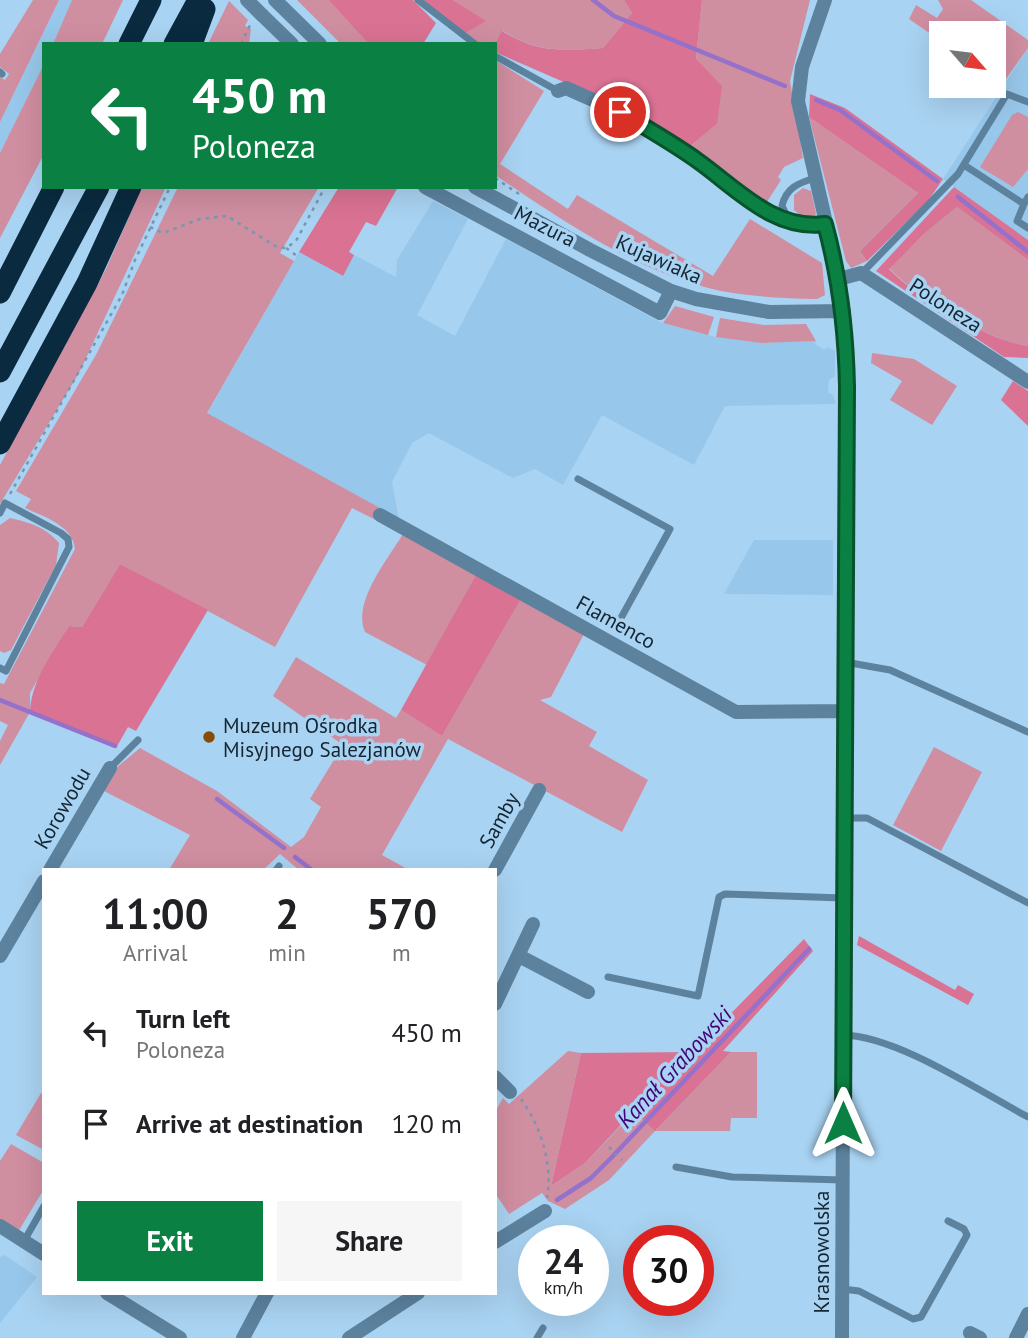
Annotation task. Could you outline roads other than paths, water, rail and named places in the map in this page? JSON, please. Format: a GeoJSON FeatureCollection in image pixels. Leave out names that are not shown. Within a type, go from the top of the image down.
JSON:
{"type":"FeatureCollection","features":[{"type":"Feature","properties":{"kind":"highway"},"geometry":{"type":"LineString","coordinates":[[130,42],[151,0]]}},
{"type":"Feature","properties":{"kind":"highway"},"geometry":{"type":"LineString","coordinates":[[175,42],[198,0]]}},
{"type":"Feature","properties":{"kind":"highway"},"geometry":{"type":"LineString","coordinates":[[193,42],[208,0]]}},
{"type":"Feature","properties":{"kind":"highway"},"geometry":{"type":"LineString","coordinates":[[0,293],[53,189]]}},
{"type":"Feature","properties":{"kind":"highway"},"geometry":{"type":"LineString","coordinates":[[0,372],[98,189]]}},
{"type":"Feature","properties":{"kind":"highway"},"geometry":{"type":"LineString","coordinates":[[0,444],[97,264],[130,189]]}},
{"type":"Feature","properties":{"kind":"street"},"geometry":{"type":"LineString","coordinates":[[247,0],[290,42]]}},
{"type":"Feature","properties":{"kind":"street"},"geometry":{"type":"LineString","coordinates":[[275,0],[318,42]]}},
{"type":"Feature","properties":{"kind":"street","name":"Krasnowolska"},"geometry":{"type":"LineString","coordinates":[[825,0],[799,84],[799,117],[839,279],[844,311],[847,387],[842,1338]]}},
{"type":"Feature","properties":{"kind":"street"},"geometry":{"type":"LineString","coordinates":[[558,90],[566,88],[620,112],[698,161],[767,211],[792,223],[825,224]]}},
{"type":"Feature","properties":{"kind":"street","name":"Mazura"},"geometry":{"type":"LineString","coordinates":[[429,189],[566,260],[660,313],[671,291]]}},
{"type":"Feature","properties":{"kind":"street","name":"Kujawiaka"},"geometry":{"type":"LineString","coordinates":[[479,189],[671,291],[721,306],[752,310],[844,311]]}},
{"type":"Feature","properties":{"kind":"street","name":"Kujawiaka"},"geometry":{"type":"LineString","coordinates":[[494,189],[547,226]]}},
{"type":"Feature","properties":{"kind":"street"},"geometry":{"type":"LineString","coordinates":[[839,279],[862,273]]}},
{"type":"Feature","properties":{"kind":"street","name":"Poloneza"},"geometry":{"type":"LineString","coordinates":[[862,273],[1028,382]]}},
{"type":"Feature","properties":{"kind":"street","name":"Flamenco"},"geometry":{"type":"LineString","coordinates":[[385,515],[736,712],[845,711]]}},
{"type":"Feature","properties":{"kind":"street","name":"Korowodu"},"geometry":{"type":"LineString","coordinates":[[51,868],[110,768]]}},
{"type":"Feature","properties":{"kind":"street","name":"Samby"},"geometry":{"type":"LineString","coordinates":[[496,868],[539,790]]}},
{"type":"Feature","properties":{"kind":"street","name":"Korowodu"},"geometry":{"type":"LineString","coordinates":[[0,956],[42,884]]}},
{"type":"Feature","properties":{"kind":"street"},"geometry":{"type":"LineString","coordinates":[[497,1000],[533,924]]}},
{"type":"Feature","properties":{"kind":"street"},"geometry":{"type":"LineString","coordinates":[[519,956],[588,992]]}},
{"type":"Feature","properties":{"kind":"street"},"geometry":{"type":"LineString","coordinates":[[497,1079],[510,1092]]}},
{"type":"Feature","properties":{"kind":"street"},"geometry":{"type":"LineString","coordinates":[[497,1241],[545,1212]]}},
{"type":"Feature","properties":{"kind":"street"},"geometry":{"type":"LineString","coordinates":[[0,1226],[42,1253]]}},
{"type":"Feature","properties":{"kind":"street"},"geometry":{"type":"LineString","coordinates":[[110,1295],[180,1338]]}},
{"type":"Feature","properties":{"kind":"street"},"geometry":{"type":"LineString","coordinates":[[243,1338],[266,1295]]}},
{"type":"Feature","properties":{"kind":"street"},"geometry":{"type":"LineString","coordinates":[[349,1338],[415,1295]]}},
{"type":"Feature","properties":{"kind":"street"},"geometry":{"type":"LineString","coordinates":[[1016,1338],[1028,1314]]}},
{"type":"Feature","properties":{"kind":"lane"},"geometry":{"type":"LineString","coordinates":[[418,0],[472,42]]}},
{"type":"Feature","properties":{"kind":"lane"},"geometry":{"type":"LineString","coordinates":[[497,57],[558,90]]}},
{"type":"Feature","properties":{"kind":"lane"},"geometry":{"type":"LineString","coordinates":[[862,273],[932,204],[964,165],[1007,94],[1028,102]]}},
{"type":"Feature","properties":{"kind":"lane"},"geometry":{"type":"LineString","coordinates":[[964,165],[1026,201],[1017,221],[1028,228]]}},
{"type":"Feature","properties":{"kind":"lane"},"geometry":{"type":"LineString","coordinates":[[792,223],[783,211],[785,196],[796,185],[815,178]]}},
{"type":"Feature","properties":{"kind":"lane"},"geometry":{"type":"LineString","coordinates":[[566,260],[576,242]]}},
{"type":"Feature","properties":{"kind":"lane"},"geometry":{"type":"LineString","coordinates":[[578,478],[670,529],[617,627]]}},
{"type":"Feature","properties":{"kind":"lane"},"geometry":{"type":"LineString","coordinates":[[0,513],[5,503],[61,533],[68,539],[69,547],[6,671],[0,668]]}},
{"type":"Feature","properties":{"kind":"lane"},"geometry":{"type":"LineString","coordinates":[[845,662],[890,670],[1028,733]]}},
{"type":"Feature","properties":{"kind":"lane"},"geometry":{"type":"LineString","coordinates":[[110,768],[138,740]]}},
{"type":"Feature","properties":{"kind":"lane"},"geometry":{"type":"LineString","coordinates":[[845,818],[867,818],[1028,903]]}},
{"type":"Feature","properties":{"kind":"lane"},"geometry":{"type":"LineString","coordinates":[[608,977],[698,996],[719,897],[725,894],[844,898]]}},
{"type":"Feature","properties":{"kind":"lane"},"geometry":{"type":"LineString","coordinates":[[844,1035],[862,1035],[914,1056],[1028,1117]]}},
{"type":"Feature","properties":{"kind":"lane"},"geometry":{"type":"LineString","coordinates":[[676,1167],[733,1177],[843,1180]]}},
{"type":"Feature","properties":{"kind":"lane"},"geometry":{"type":"LineString","coordinates":[[23,1242],[42,1209]]}},
{"type":"Feature","properties":{"kind":"lane"},"geometry":{"type":"LineString","coordinates":[[842,1289],[859,1291],[913,1319],[921,1317],[967,1235],[964,1229],[948,1221]]}},
{"type":"Feature","properties":{"kind":"lane"},"geometry":{"type":"LineString","coordinates":[[537,1338],[543,1328]]}},
{"type":"Feature","properties":{"kind":"waterway"},"geometry":{"type":"LineString","coordinates":[[593,0],[614,16],[785,86]]}},
{"type":"Feature","properties":{"kind":"waterway"},"geometry":{"type":"LineString","coordinates":[[816,100],[840,110],[937,181]]}},
{"type":"Feature","properties":{"kind":"waterway"},"geometry":{"type":"LineString","coordinates":[[958,197],[1028,252]]}},
{"type":"Feature","properties":{"kind":"waterway"},"geometry":{"type":"LineString","coordinates":[[0,700],[115,746]]}},
{"type":"Feature","properties":{"kind":"waterway"},"geometry":{"type":"LineString","coordinates":[[217,799],[284,848]]}},
{"type":"Feature","properties":{"kind":"waterway"},"geometry":{"type":"LineString","coordinates":[[295,857],[309,868]]}},
{"type":"Feature","properties":{"kind":"waterway","name":"Kanał Grabowski"},"geometry":{"type":"LineString","coordinates":[[557,1200],[591,1178],[809,949]]}},
{"type":"Feature","properties":{"kind":"place","name":"Muzeum Ośrodka Misyjnego Salezjanów"},"geometry":{"type":"Point","coordinates":[209,737]}}]}
